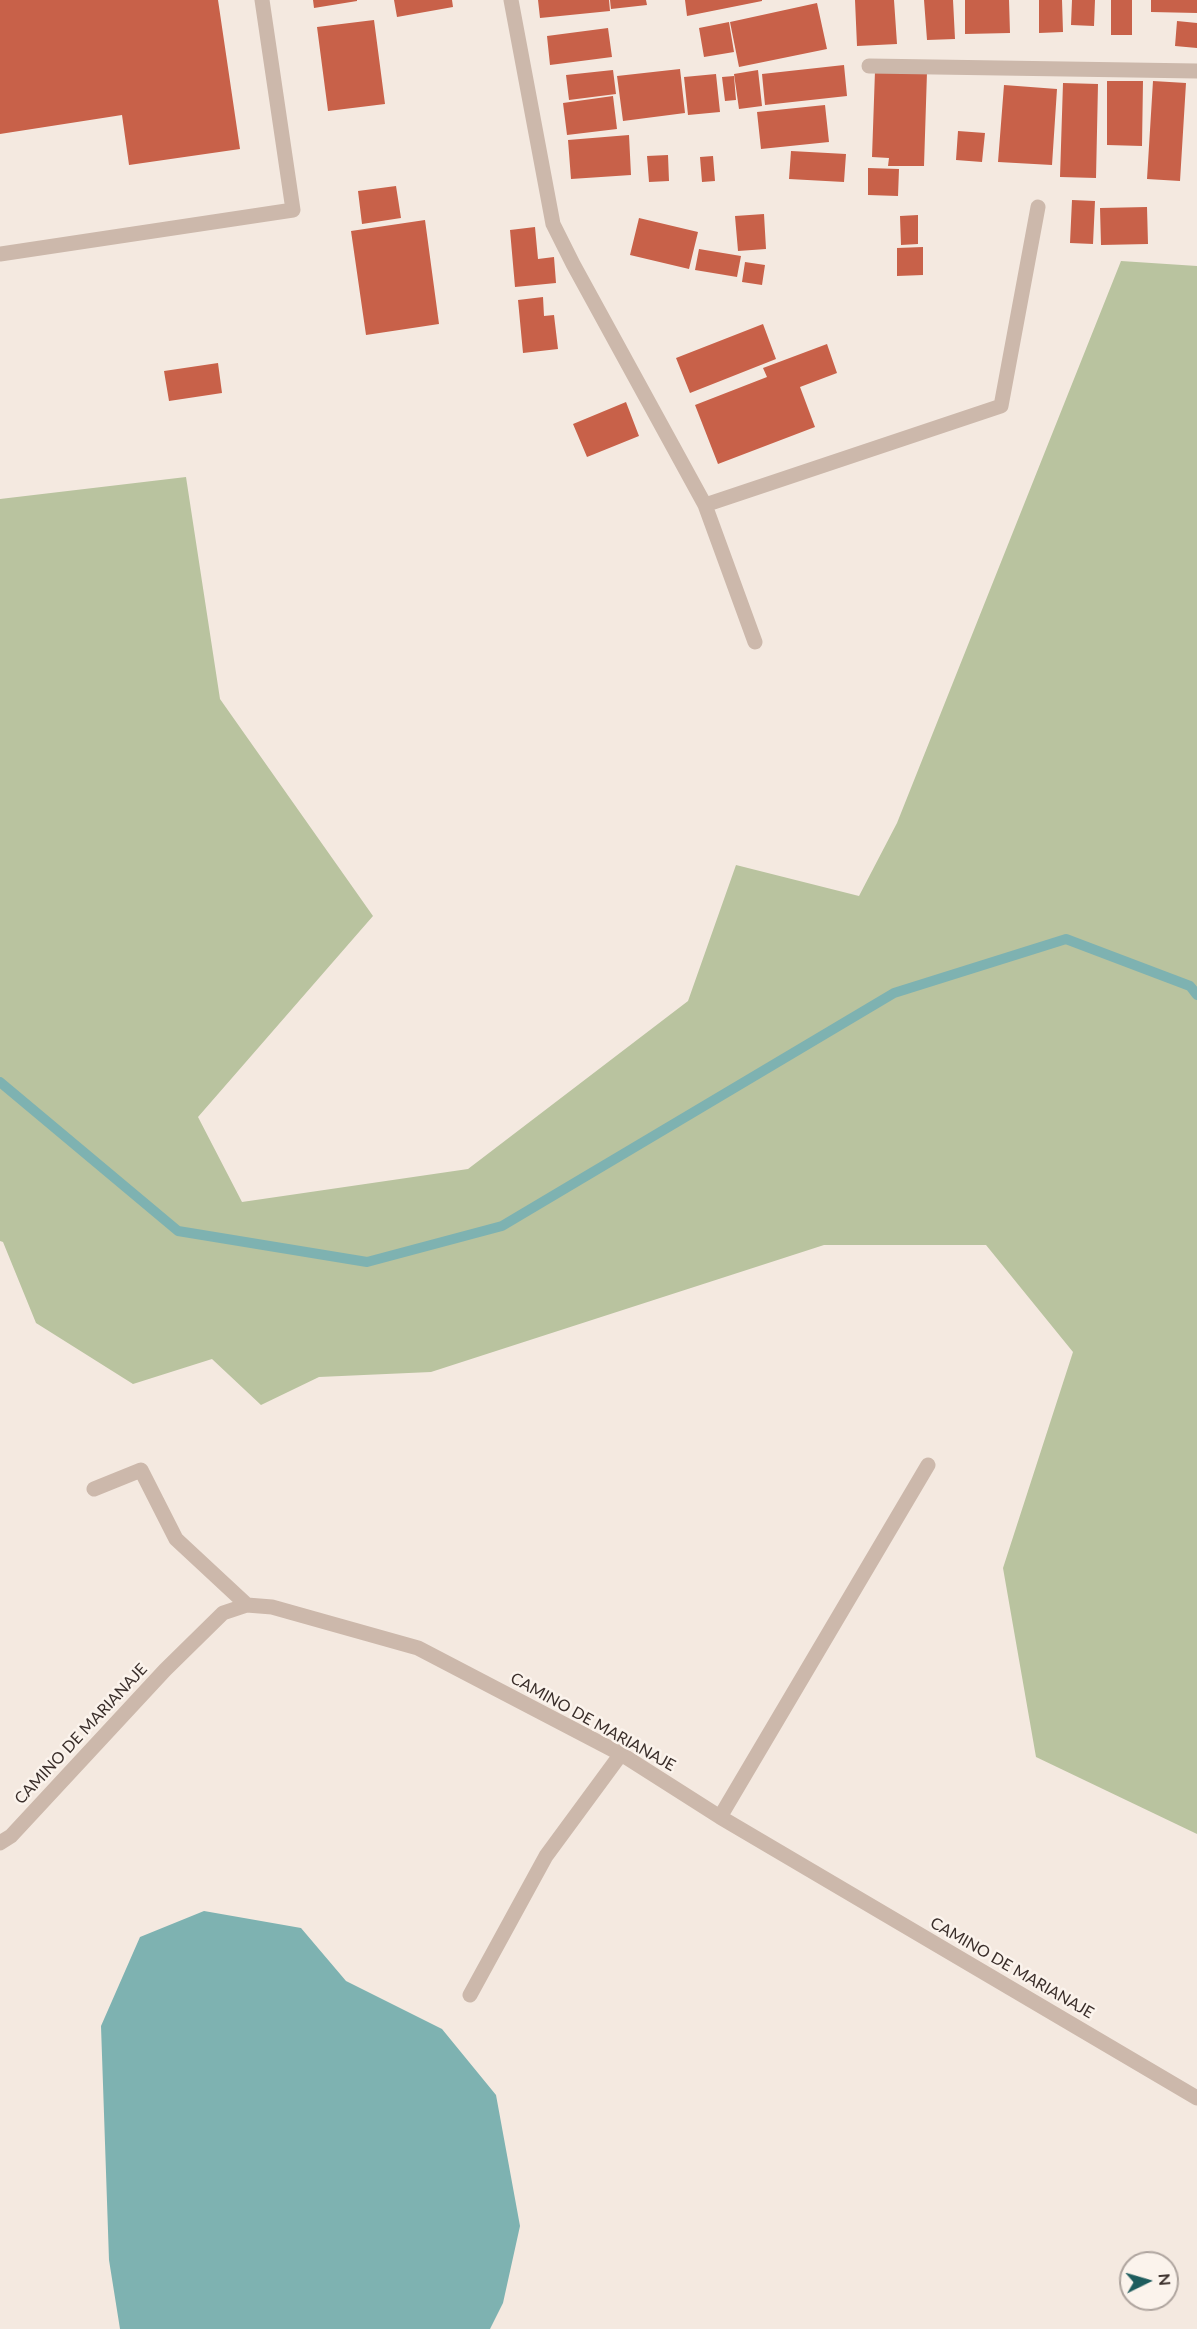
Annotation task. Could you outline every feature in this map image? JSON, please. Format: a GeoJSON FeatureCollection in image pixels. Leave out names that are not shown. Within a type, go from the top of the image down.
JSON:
{"type":"FeatureCollection","features":[{"type":"Feature","properties":{"kind":"street"},"geometry":{"type":"LineString","coordinates":[[0,254],[293,210],[262,0]]}},
{"type":"Feature","properties":{"kind":"street"},"geometry":{"type":"LineString","coordinates":[[511,0],[553,224],[705,506],[755,642]]}},
{"type":"Feature","properties":{"kind":"street"},"geometry":{"type":"LineString","coordinates":[[869,66],[1197,71]]}},
{"type":"Feature","properties":{"kind":"street"},"geometry":{"type":"LineString","coordinates":[[705,506],[1001,406],[1038,207]]}},
{"type":"Feature","properties":{"kind":"street"},"geometry":{"type":"LineString","coordinates":[[720,1817],[928,1465]]}},
{"type":"Feature","properties":{"kind":"street"},"geometry":{"type":"LineString","coordinates":[[94,1490],[141,1470],[176,1539],[248,1605]]}},
{"type":"Feature","properties":{"kind":"street","name":"CAMINO DE MARIANAJE"},"geometry":{"type":"LineString","coordinates":[[0,1843],[10,1836],[165,1670],[223,1613],[248,1605],[272,1607],[418,1648],[621,1754],[720,1817],[1197,2097]]}},
{"type":"Feature","properties":{"kind":"street"},"geometry":{"type":"LineString","coordinates":[[470,1995],[546,1856],[621,1754]]}},
{"type":"Feature","properties":{"kind":"green space"},"geometry":{"type":"Polygon","coordinates":[[[1121,261],[1197,266],[1197,1834],[1036,1757],[1003,1568],[1073,1352],[986,1245],[824,1245],[431,1372],[319,1377],[261,1405],[212,1359],[133,1384],[36,1323],[3,1242],[0,1241],[0,499],[186,477],[220,699],[373,916],[198,1117],[242,1202],[468,1169],[688,1001],[736,865],[859,896],[897,823],[1121,261]]]}},
{"type":"Feature","properties":{"kind":"water"},"geometry":{"type":"Polygon","coordinates":[[[204,1911],[301,1928],[346,1981],[442,2029],[496,2095],[520,2226],[503,2303],[490,2329],[120,2329],[109,2260],[101,2026],[140,1937],[204,1911]]]}},
{"type":"Feature","properties":{"kind":"building"},"geometry":{"type":"Polygon","coordinates":[[[0,0],[218,0],[240,149],[129,165],[122,115],[0,134],[0,0]]]}},
{"type":"Feature","properties":{"kind":"building"},"geometry":{"type":"Polygon","coordinates":[[[313,0],[357,0],[357,1],[314,8],[313,0]]]}},
{"type":"Feature","properties":{"kind":"building"},"geometry":{"type":"Polygon","coordinates":[[[394,0],[452,0],[453,7],[397,17],[394,0]]]}},
{"type":"Feature","properties":{"kind":"building"},"geometry":{"type":"Polygon","coordinates":[[[538,0],[609,0],[610,11],[540,18],[538,0]]]}},
{"type":"Feature","properties":{"kind":"building"},"geometry":{"type":"Polygon","coordinates":[[[610,0],[646,0],[647,5],[611,9],[610,0]]]}},
{"type":"Feature","properties":{"kind":"building"},"geometry":{"type":"Polygon","coordinates":[[[685,0],[762,0],[762,1],[687,16],[685,0]]]}},
{"type":"Feature","properties":{"kind":"building"},"geometry":{"type":"Polygon","coordinates":[[[855,0],[894,0],[897,44],[857,46],[855,0]]]}},
{"type":"Feature","properties":{"kind":"building"},"geometry":{"type":"Polygon","coordinates":[[[924,0],[953,0],[955,39],[927,40],[924,0]]]}},
{"type":"Feature","properties":{"kind":"building"},"geometry":{"type":"Polygon","coordinates":[[[965,0],[1009,0],[1010,33],[965,34],[965,0]]]}},
{"type":"Feature","properties":{"kind":"building"},"geometry":{"type":"Polygon","coordinates":[[[1039,0],[1062,0],[1063,32],[1039,33],[1039,0]]]}},
{"type":"Feature","properties":{"kind":"building"},"geometry":{"type":"Polygon","coordinates":[[[1072,0],[1095,0],[1094,26],[1071,25],[1072,0]]]}},
{"type":"Feature","properties":{"kind":"building"},"geometry":{"type":"Polygon","coordinates":[[[1111,0],[1132,0],[1132,35],[1111,35],[1111,0]]]}},
{"type":"Feature","properties":{"kind":"building"},"geometry":{"type":"Polygon","coordinates":[[[1151,0],[1197,0],[1197,13],[1151,12],[1151,0]]]}},
{"type":"Feature","properties":{"kind":"building"},"geometry":{"type":"Polygon","coordinates":[[[817,3],[827,49],[739,67],[730,22],[817,3]]]}},
{"type":"Feature","properties":{"kind":"building"},"geometry":{"type":"Polygon","coordinates":[[[374,20],[385,104],[328,111],[317,27],[374,20]]]}},
{"type":"Feature","properties":{"kind":"building"},"geometry":{"type":"Polygon","coordinates":[[[1177,21],[1197,23],[1197,48],[1175,46],[1177,21]]]}},
{"type":"Feature","properties":{"kind":"building"},"geometry":{"type":"Polygon","coordinates":[[[729,22],[734,52],[704,57],[699,28],[729,22]]]}},
{"type":"Feature","properties":{"kind":"building"},"geometry":{"type":"Polygon","coordinates":[[[608,28],[612,57],[550,65],[547,36],[608,28]]]}},
{"type":"Feature","properties":{"kind":"building"},"geometry":{"type":"Polygon","coordinates":[[[844,65],[847,96],[765,105],[762,74],[844,65]]]}},
{"type":"Feature","properties":{"kind":"building"},"geometry":{"type":"Polygon","coordinates":[[[680,69],[685,113],[623,121],[617,76],[680,69]]]}},
{"type":"Feature","properties":{"kind":"building"},"geometry":{"type":"Polygon","coordinates":[[[613,70],[616,94],[569,100],[566,75],[613,70]]]}},
{"type":"Feature","properties":{"kind":"building"},"geometry":{"type":"Polygon","coordinates":[[[758,70],[762,106],[739,109],[734,74],[758,70]]]}},
{"type":"Feature","properties":{"kind":"building"},"geometry":{"type":"Polygon","coordinates":[[[875,71],[927,72],[924,166],[888,166],[889,158],[872,157],[875,71]]]}},
{"type":"Feature","properties":{"kind":"building"},"geometry":{"type":"Polygon","coordinates":[[[716,74],[720,112],[688,115],[684,77],[716,74]]]}},
{"type":"Feature","properties":{"kind":"building"},"geometry":{"type":"Polygon","coordinates":[[[734,76],[736,100],[725,101],[722,77],[734,76]]]}},
{"type":"Feature","properties":{"kind":"building"},"geometry":{"type":"Polygon","coordinates":[[[1107,81],[1143,81],[1142,146],[1107,145],[1107,81]]]}},
{"type":"Feature","properties":{"kind":"building"},"geometry":{"type":"Polygon","coordinates":[[[1153,81],[1186,83],[1180,181],[1147,179],[1153,81]]]}},
{"type":"Feature","properties":{"kind":"building"},"geometry":{"type":"Polygon","coordinates":[[[1063,83],[1098,84],[1096,178],[1060,177],[1063,83]]]}},
{"type":"Feature","properties":{"kind":"building"},"geometry":{"type":"Polygon","coordinates":[[[1004,85],[1057,89],[1052,165],[998,162],[1004,85]]]}},
{"type":"Feature","properties":{"kind":"building"},"geometry":{"type":"Polygon","coordinates":[[[613,96],[617,129],[567,135],[563,103],[613,96]]]}},
{"type":"Feature","properties":{"kind":"building"},"geometry":{"type":"Polygon","coordinates":[[[825,105],[829,142],[761,149],[757,112],[825,105]]]}},
{"type":"Feature","properties":{"kind":"building"},"geometry":{"type":"Polygon","coordinates":[[[958,131],[985,133],[982,162],[956,160],[958,131]]]}},
{"type":"Feature","properties":{"kind":"building"},"geometry":{"type":"Polygon","coordinates":[[[629,135],[631,175],[571,179],[568,140],[629,135]]]}},
{"type":"Feature","properties":{"kind":"building"},"geometry":{"type":"Polygon","coordinates":[[[791,151],[846,154],[844,182],[789,179],[791,151]]]}},
{"type":"Feature","properties":{"kind":"building"},"geometry":{"type":"Polygon","coordinates":[[[668,155],[669,181],[649,182],[647,156],[668,155]]]}},
{"type":"Feature","properties":{"kind":"building"},"geometry":{"type":"Polygon","coordinates":[[[713,156],[715,181],[702,182],[700,157],[713,156]]]}},
{"type":"Feature","properties":{"kind":"building"},"geometry":{"type":"Polygon","coordinates":[[[868,168],[899,169],[898,196],[868,195],[868,168]]]}},
{"type":"Feature","properties":{"kind":"building"},"geometry":{"type":"Polygon","coordinates":[[[396,186],[401,218],[362,224],[358,191],[396,186]]]}},
{"type":"Feature","properties":{"kind":"building"},"geometry":{"type":"Polygon","coordinates":[[[1072,200],[1095,201],[1093,244],[1070,243],[1072,200]]]}},
{"type":"Feature","properties":{"kind":"building"},"geometry":{"type":"Polygon","coordinates":[[[1147,207],[1148,244],[1101,245],[1100,208],[1147,207]]]}},
{"type":"Feature","properties":{"kind":"building"},"geometry":{"type":"Polygon","coordinates":[[[764,214],[766,249],[738,251],[735,216],[764,214]]]}},
{"type":"Feature","properties":{"kind":"building"},"geometry":{"type":"Polygon","coordinates":[[[918,215],[918,244],[901,245],[900,216],[918,215]]]}},
{"type":"Feature","properties":{"kind":"building"},"geometry":{"type":"Polygon","coordinates":[[[639,218],[698,232],[689,269],[630,255],[639,218]]]}},
{"type":"Feature","properties":{"kind":"building"},"geometry":{"type":"Polygon","coordinates":[[[425,220],[439,324],[366,335],[351,231],[425,220]]]}},
{"type":"Feature","properties":{"kind":"building"},"geometry":{"type":"Polygon","coordinates":[[[535,227],[538,259],[554,257],[556,283],[515,287],[510,230],[535,227]]]}},
{"type":"Feature","properties":{"kind":"building"},"geometry":{"type":"Polygon","coordinates":[[[923,247],[923,275],[897,276],[897,248],[923,247]]]}},
{"type":"Feature","properties":{"kind":"building"},"geometry":{"type":"Polygon","coordinates":[[[699,249],[741,256],[737,277],[695,270],[699,249]]]}},
{"type":"Feature","properties":{"kind":"building"},"geometry":{"type":"Polygon","coordinates":[[[745,262],[765,265],[762,285],[742,282],[745,262]]]}},
{"type":"Feature","properties":{"kind":"building"},"geometry":{"type":"Polygon","coordinates":[[[543,297],[544,316],[554,315],[558,349],[523,353],[518,300],[543,297]]]}},
{"type":"Feature","properties":{"kind":"building"},"geometry":{"type":"Polygon","coordinates":[[[763,324],[776,359],[690,393],[676,358],[763,324]]]}},
{"type":"Feature","properties":{"kind":"building"},"geometry":{"type":"Polygon","coordinates":[[[827,344],[837,373],[800,387],[815,427],[718,464],[695,405],[767,377],[763,368],[827,344]]]}},
{"type":"Feature","properties":{"kind":"building"},"geometry":{"type":"Polygon","coordinates":[[[218,363],[222,393],[169,401],[164,371],[218,363]]]}},
{"type":"Feature","properties":{"kind":"building"},"geometry":{"type":"Polygon","coordinates":[[[626,402],[639,436],[587,457],[573,424],[626,402]]]}},
{"type":"Feature","properties":{"kind":"waterway"},"geometry":{"type":"LineString","coordinates":[[0,1082],[178,1231],[367,1262],[502,1226],[894,993],[1066,939],[1190,986],[1197,995]]}}]}
